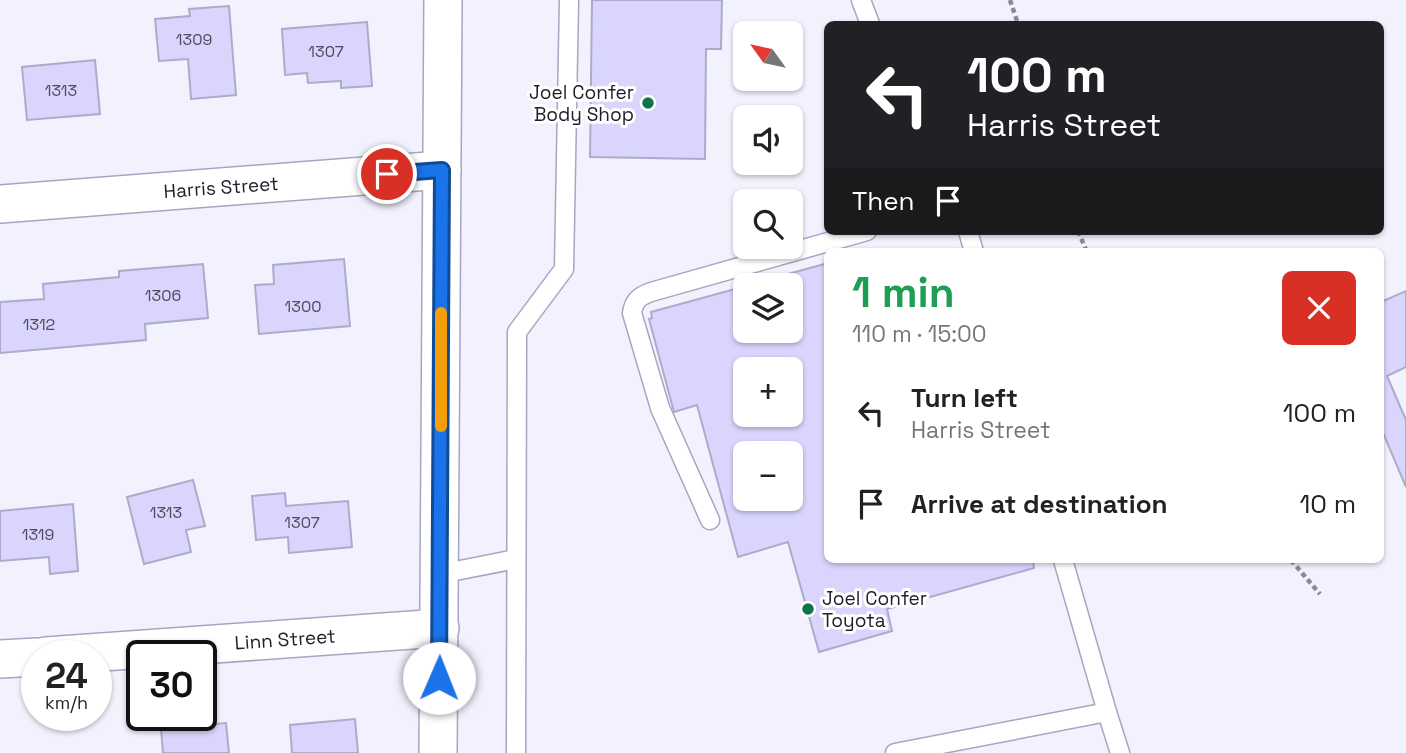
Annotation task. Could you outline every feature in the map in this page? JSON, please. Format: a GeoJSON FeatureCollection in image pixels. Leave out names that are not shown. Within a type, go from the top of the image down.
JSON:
{"type":"FeatureCollection","features":[{"type":"Feature","properties":{"kind":"street"},"geometry":{"type":"LineString","coordinates":[[438,753],[443,0]]}},
{"type":"Feature","properties":{"kind":"street","name":"Harris Street"},"geometry":{"type":"LineString","coordinates":[[0,204],[442,170]]}},
{"type":"Feature","properties":{"kind":"street","name":"Linn Street"},"geometry":{"type":"LineString","coordinates":[[112,651],[440,628]]}},
{"type":"Feature","properties":{"kind":"street"},"geometry":{"type":"LineString","coordinates":[[0,659],[21,658]]}},
{"type":"Feature","properties":{"kind":"lane"},"geometry":{"type":"LineString","coordinates":[[516,753],[517,332],[564,270],[569,0]]}},
{"type":"Feature","properties":{"kind":"lane"},"geometry":{"type":"LineString","coordinates":[[861,0],[869,21]]}},
{"type":"Feature","properties":{"kind":"lane"},"geometry":{"type":"LineString","coordinates":[[710,520],[660,408],[632,313],[634,304],[641,296],[651,292],[853,235]]}},
{"type":"Feature","properties":{"kind":"lane"},"geometry":{"type":"LineString","coordinates":[[440,574],[516,559]]}},
{"type":"Feature","properties":{"kind":"lane"},"geometry":{"type":"LineString","coordinates":[[1064,563],[1120,753]]}},
{"type":"Feature","properties":{"kind":"lane"},"geometry":{"type":"LineString","coordinates":[[895,753],[1107,712]]}},
{"type":"Feature","properties":{"kind":"path"},"geometry":{"type":"LineString","coordinates":[[1010,0],[1017,21]]}},
{"type":"Feature","properties":{"kind":"path"},"geometry":{"type":"LineString","coordinates":[[1294,563],[1321,594]]}},
{"type":"Feature","properties":{"kind":"building","name":"Joel Confer Body Shop"},"geometry":{"type":"Polygon","coordinates":[[[592,0],[722,0],[721,49],[706,49],[705,159],[590,157],[592,0]]]}},
{"type":"Feature","properties":{"kind":"building"},"geometry":{"type":"Polygon","coordinates":[[[229,6],[236,95],[191,99],[188,59],[159,61],[155,19],[190,16],[189,9],[229,6]]]}},
{"type":"Feature","properties":{"kind":"building"},"geometry":{"type":"Polygon","coordinates":[[[367,22],[372,86],[341,88],[341,81],[308,83],[307,73],[285,75],[282,29],[367,22]]]}},
{"type":"Feature","properties":{"kind":"building"},"geometry":{"type":"Polygon","coordinates":[[[95,60],[100,114],[27,120],[22,67],[95,60]]]}},
{"type":"Feature","properties":{"kind":"building"},"geometry":{"type":"Polygon","coordinates":[[[344,259],[350,326],[259,334],[255,285],[274,284],[273,265],[344,259]]]}},
{"type":"Feature","properties":{"kind":"building"},"geometry":{"type":"Polygon","coordinates":[[[203,264],[208,318],[145,324],[146,340],[0,353],[0,302],[44,299],[43,284],[119,277],[119,271],[203,264]]]}},
{"type":"Feature","properties":{"kind":"building"},"geometry":{"type":"Polygon","coordinates":[[[824,264],[824,563],[1033,563],[1034,568],[887,609],[892,631],[819,652],[788,542],[738,557],[697,405],[674,412],[649,319],[652,318],[651,312],[733,290],[733,343],[803,343],[803,273],[792,273],[824,264]]]}},
{"type":"Feature","properties":{"kind":"building"},"geometry":{"type":"Polygon","coordinates":[[[1406,291],[1406,367],[1387,376],[1406,420],[1406,487],[1384,435],[1384,301],[1406,291]]]}},
{"type":"Feature","properties":{"kind":"building"},"geometry":{"type":"Polygon","coordinates":[[[193,480],[205,526],[186,530],[191,552],[144,564],[127,497],[193,480]]]}},
{"type":"Feature","properties":{"kind":"building"},"geometry":{"type":"Polygon","coordinates":[[[285,493],[286,506],[348,501],[352,547],[289,553],[288,537],[256,540],[252,496],[285,493]]]}},
{"type":"Feature","properties":{"kind":"building"},"geometry":{"type":"Polygon","coordinates":[[[73,504],[78,571],[50,574],[49,557],[0,561],[0,511],[73,504]]]}},
{"type":"Feature","properties":{"kind":"building"},"geometry":{"type":"Polygon","coordinates":[[[355,719],[358,753],[292,753],[290,725],[355,719]]]}},
{"type":"Feature","properties":{"kind":"building"},"geometry":{"type":"Polygon","coordinates":[[[226,723],[229,753],[163,753],[161,731],[217,731],[217,724],[226,723]]]}},
{"type":"Feature","properties":{"kind":"slow traffic"},"geometry":{"type":"LineString","coordinates":[[441,313],[441,426]]}},
{"type":"Feature","properties":{"kind":"place","name":"Joel Confer Body Shop"},"geometry":{"type":"Point","coordinates":[648,103]}},
{"type":"Feature","properties":{"kind":"place","name":"Joel Confer Toyota"},"geometry":{"type":"Point","coordinates":[808,609]}},
{"type":"Feature","properties":{"kind":"route"},"geometry":{"type":"LineString","coordinates":[[387,174],[442,170],[439,678]]}}]}
